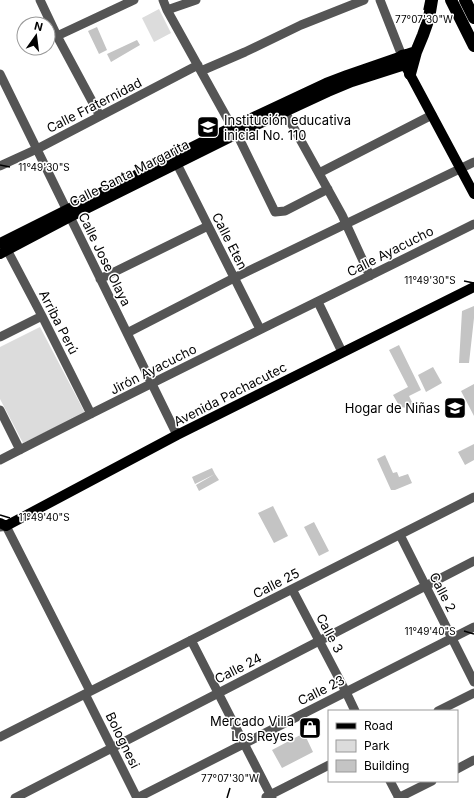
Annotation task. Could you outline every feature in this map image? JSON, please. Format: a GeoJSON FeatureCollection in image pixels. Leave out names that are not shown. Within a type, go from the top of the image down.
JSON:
{"type":"FeatureCollection","features":[{"type":"Feature","properties":{"kind":"highway"},"geometry":{"type":"LineString","coordinates":[[406,65],[416,52],[423,35],[432,0]]}},
{"type":"Feature","properties":{"kind":"highway"},"geometry":{"type":"LineString","coordinates":[[451,0],[474,46]]}},
{"type":"Feature","properties":{"kind":"highway"},"geometry":{"type":"LineString","coordinates":[[465,0],[474,18]]}},
{"type":"Feature","properties":{"kind":"highway"},"geometry":{"type":"LineString","coordinates":[[406,65],[407,55],[416,52]]}},
{"type":"Feature","properties":{"kind":"main road","name":"Calle Santa Margarita"},"geometry":{"type":"LineString","coordinates":[[68,214],[177,164],[234,130],[285,112],[352,82],[406,65]]}},
{"type":"Feature","properties":{"kind":"main road","name":"Calle Santa Margarita"},"geometry":{"type":"LineString","coordinates":[[3,247],[326,84],[347,75],[406,65]]}},
{"type":"Feature","properties":{"kind":"main road"},"geometry":{"type":"LineString","coordinates":[[406,65],[474,194]]}},
{"type":"Feature","properties":{"kind":"main road","name":"Avenida Pachacutec"},"geometry":{"type":"LineString","coordinates":[[2,525],[177,435],[474,287]]}},
{"type":"Feature","properties":{"kind":"street"},"geometry":{"type":"LineString","coordinates":[[40,0],[57,36],[100,116]]}},
{"type":"Feature","properties":{"kind":"street"},"geometry":{"type":"LineString","coordinates":[[57,36],[134,0]]}},
{"type":"Feature","properties":{"kind":"street"},"geometry":{"type":"LineString","coordinates":[[163,0],[234,130],[275,212],[286,211],[328,189]]}},
{"type":"Feature","properties":{"kind":"street","name":"Calle Fraternidad"},"geometry":{"type":"LineString","coordinates":[[0,166],[200,68],[245,52],[301,25],[364,0]]}},
{"type":"Feature","properties":{"kind":"street"},"geometry":{"type":"LineString","coordinates":[[380,0],[406,65]]}},
{"type":"Feature","properties":{"kind":"street"},"geometry":{"type":"LineString","coordinates":[[168,10],[193,1]]}},
{"type":"Feature","properties":{"kind":"street","name":"Calle Jose Olaya"},"geometry":{"type":"LineString","coordinates":[[0,74],[177,435]]}},
{"type":"Feature","properties":{"kind":"street"},"geometry":{"type":"LineString","coordinates":[[285,112],[328,189],[370,276]]}},
{"type":"Feature","properties":{"kind":"street"},"geometry":{"type":"LineString","coordinates":[[319,173],[432,115]]}},
{"type":"Feature","properties":{"kind":"street"},"geometry":{"type":"LineString","coordinates":[[127,333],[234,278],[474,162]]}},
{"type":"Feature","properties":{"kind":"street","name":"Calle Eten"},"geometry":{"type":"LineString","coordinates":[[177,164],[260,329]]}},
{"type":"Feature","properties":{"kind":"street","name":"Calle Ayacucho"},"geometry":{"type":"LineString","coordinates":[[318,302],[474,224]]}},
{"type":"Feature","properties":{"kind":"street"},"geometry":{"type":"LineString","coordinates":[[100,279],[208,226]]}},
{"type":"Feature","properties":{"kind":"street","name":"Arriba Perú"},"geometry":{"type":"LineString","coordinates":[[3,247],[42,316],[91,414]]}},
{"type":"Feature","properties":{"kind":"street"},"geometry":{"type":"LineString","coordinates":[[318,302],[342,352]]}},
{"type":"Feature","properties":{"kind":"street","name":"Jirón Ayacucho"},"geometry":{"type":"LineString","coordinates":[[0,460],[260,329],[318,302]]}},
{"type":"Feature","properties":{"kind":"street"},"geometry":{"type":"LineString","coordinates":[[0,338],[42,316]]}},
{"type":"Feature","properties":{"kind":"street"},"geometry":{"type":"LineString","coordinates":[[0,410],[20,450]]}},
{"type":"Feature","properties":{"kind":"street","name":"Calle 25"},"geometry":{"type":"LineString","coordinates":[[0,737],[474,497]]}},
{"type":"Feature","properties":{"kind":"street","name":"Bolognesi"},"geometry":{"type":"LineString","coordinates":[[2,525],[88,693],[112,748],[137,798]]}},
{"type":"Feature","properties":{"kind":"street","name":"Calle 2"},"geometry":{"type":"LineString","coordinates":[[400,535],[474,682]]}},
{"type":"Feature","properties":{"kind":"street","name":"Calle 24"},"geometry":{"type":"LineString","coordinates":[[15,798],[474,561]]}},
{"type":"Feature","properties":{"kind":"street","name":"Calle 3"},"geometry":{"type":"LineString","coordinates":[[292,589],[355,710]]}},
{"type":"Feature","properties":{"kind":"street","name":"Calle 23"},"geometry":{"type":"LineString","coordinates":[[137,798],[474,627]]}},
{"type":"Feature","properties":{"kind":"street"},"geometry":{"type":"LineString","coordinates":[[191,640],[269,797],[328,767]]}},
{"type":"Feature","properties":{"kind":"street"},"geometry":{"type":"LineString","coordinates":[[440,710],[474,693]]}},
{"type":"Feature","properties":{"kind":"street"},"geometry":{"type":"LineString","coordinates":[[458,768],[474,760]]}},
{"type":"Feature","properties":{"kind":"street"},"geometry":{"type":"LineString","coordinates":[[391,782],[399,798],[430,782]]}},
{"type":"Feature","properties":{"kind":"green space"},"geometry":{"type":"Polygon","coordinates":[[[159,9],[171,33],[154,42],[142,18],[159,9]]]}},
{"type":"Feature","properties":{"kind":"green space"},"geometry":{"type":"Polygon","coordinates":[[[40,327],[85,413],[23,443],[0,399],[0,347],[40,327]]]}},
{"type":"Feature","properties":{"kind":"building"},"geometry":{"type":"Polygon","coordinates":[[[97,27],[107,50],[99,54],[88,31],[97,27]]]}},
{"type":"Feature","properties":{"kind":"building"},"geometry":{"type":"Polygon","coordinates":[[[137,40],[140,45],[111,62],[107,54],[137,40]]]}},
{"type":"Feature","properties":{"kind":"building"},"geometry":{"type":"Polygon","coordinates":[[[474,306],[469,363],[459,363],[462,311],[474,306]]]}},
{"type":"Feature","properties":{"kind":"building"},"geometry":{"type":"Polygon","coordinates":[[[399,345],[421,390],[409,396],[413,404],[408,408],[400,407],[393,395],[408,387],[389,350],[399,345]]]}},
{"type":"Feature","properties":{"kind":"building"},"geometry":{"type":"Polygon","coordinates":[[[433,367],[442,383],[426,392],[418,375],[433,367]]]}},
{"type":"Feature","properties":{"kind":"building"},"geometry":{"type":"Polygon","coordinates":[[[474,384],[474,416],[461,391],[474,384]]]}},
{"type":"Feature","properties":{"kind":"building"},"geometry":{"type":"Polygon","coordinates":[[[474,444],[474,460],[465,465],[458,452],[474,444]]]}},
{"type":"Feature","properties":{"kind":"building"},"geometry":{"type":"Polygon","coordinates":[[[385,455],[393,473],[397,472],[399,477],[408,474],[412,483],[395,490],[391,490],[377,459],[385,455]]]}},
{"type":"Feature","properties":{"kind":"building"},"geometry":{"type":"Polygon","coordinates":[[[212,468],[215,474],[195,484],[192,477],[212,468]]]}},
{"type":"Feature","properties":{"kind":"building"},"geometry":{"type":"Polygon","coordinates":[[[215,474],[219,480],[199,491],[196,485],[215,474]]]}},
{"type":"Feature","properties":{"kind":"building"},"geometry":{"type":"Polygon","coordinates":[[[273,506],[288,536],[274,543],[258,513],[273,506]]]}},
{"type":"Feature","properties":{"kind":"building"},"geometry":{"type":"Polygon","coordinates":[[[314,522],[329,551],[319,556],[304,527],[314,522]]]}},
{"type":"Feature","properties":{"kind":"building"},"geometry":{"type":"Polygon","coordinates":[[[304,733],[313,752],[282,768],[272,750],[304,733]]]}},
{"type":"Feature","properties":{"kind":"place","name":"Institución educativa inicial No. 110"},"geometry":{"type":"Point","coordinates":[208,127]}},
{"type":"Feature","properties":{"kind":"place","name":"Hogar de Niñas"},"geometry":{"type":"Point","coordinates":[455,408]}},
{"type":"Feature","properties":{"kind":"place","name":"Mercado Villa Los Reyes"},"geometry":{"type":"Point","coordinates":[310,728]}}]}
